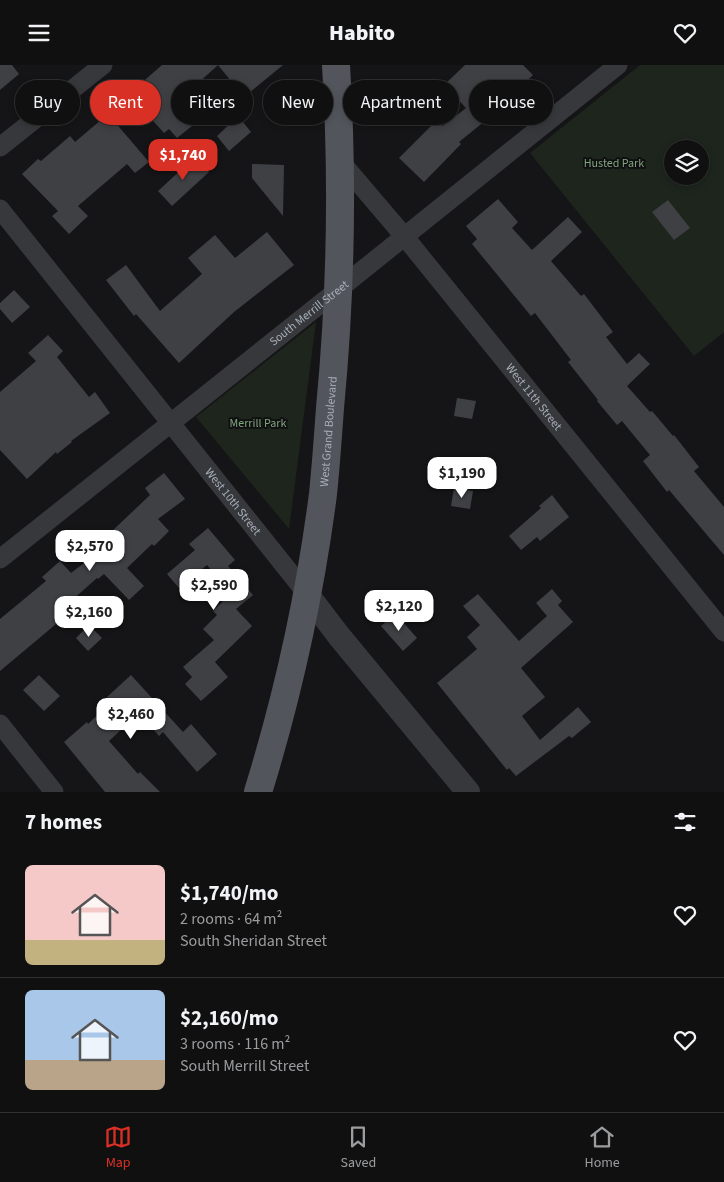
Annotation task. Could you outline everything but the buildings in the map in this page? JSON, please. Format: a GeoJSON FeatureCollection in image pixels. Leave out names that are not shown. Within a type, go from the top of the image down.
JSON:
{"type":"FeatureCollection","features":[{"type":"Feature","properties":{"kind":"main road","name":"West Grand Boulevard"},"geometry":{"type":"LineString","coordinates":[[258,792],[275,736],[307,594],[323,492],[339,289],[341,162],[336,65]]}},
{"type":"Feature","properties":{"kind":"street"},"geometry":{"type":"LineString","coordinates":[[0,147],[103,65]]}},
{"type":"Feature","properties":{"kind":"street","name":"South Merrill Street"},"geometry":{"type":"LineString","coordinates":[[0,559],[618,65]]}},
{"type":"Feature","properties":{"kind":"street","name":"West 11th Street"},"geometry":{"type":"LineString","coordinates":[[341,162],[404,236],[724,632]]}},
{"type":"Feature","properties":{"kind":"street","name":"West 10th Street"},"geometry":{"type":"LineString","coordinates":[[0,209],[339,636],[468,792]]}},
{"type":"Feature","properties":{"kind":"street"},"geometry":{"type":"LineString","coordinates":[[0,724],[54,792]]}},
{"type":"Feature","properties":{"kind":"green space","name":"Husted Park"},"geometry":{"type":"Polygon","coordinates":[[[640,65],[724,65],[724,332],[694,356],[530,153],[640,65]]]}},
{"type":"Feature","properties":{"kind":"green space","name":"Merrill Park"},"geometry":{"type":"Polygon","coordinates":[[[316,322],[289,529],[196,417],[316,322]]]}}]}
